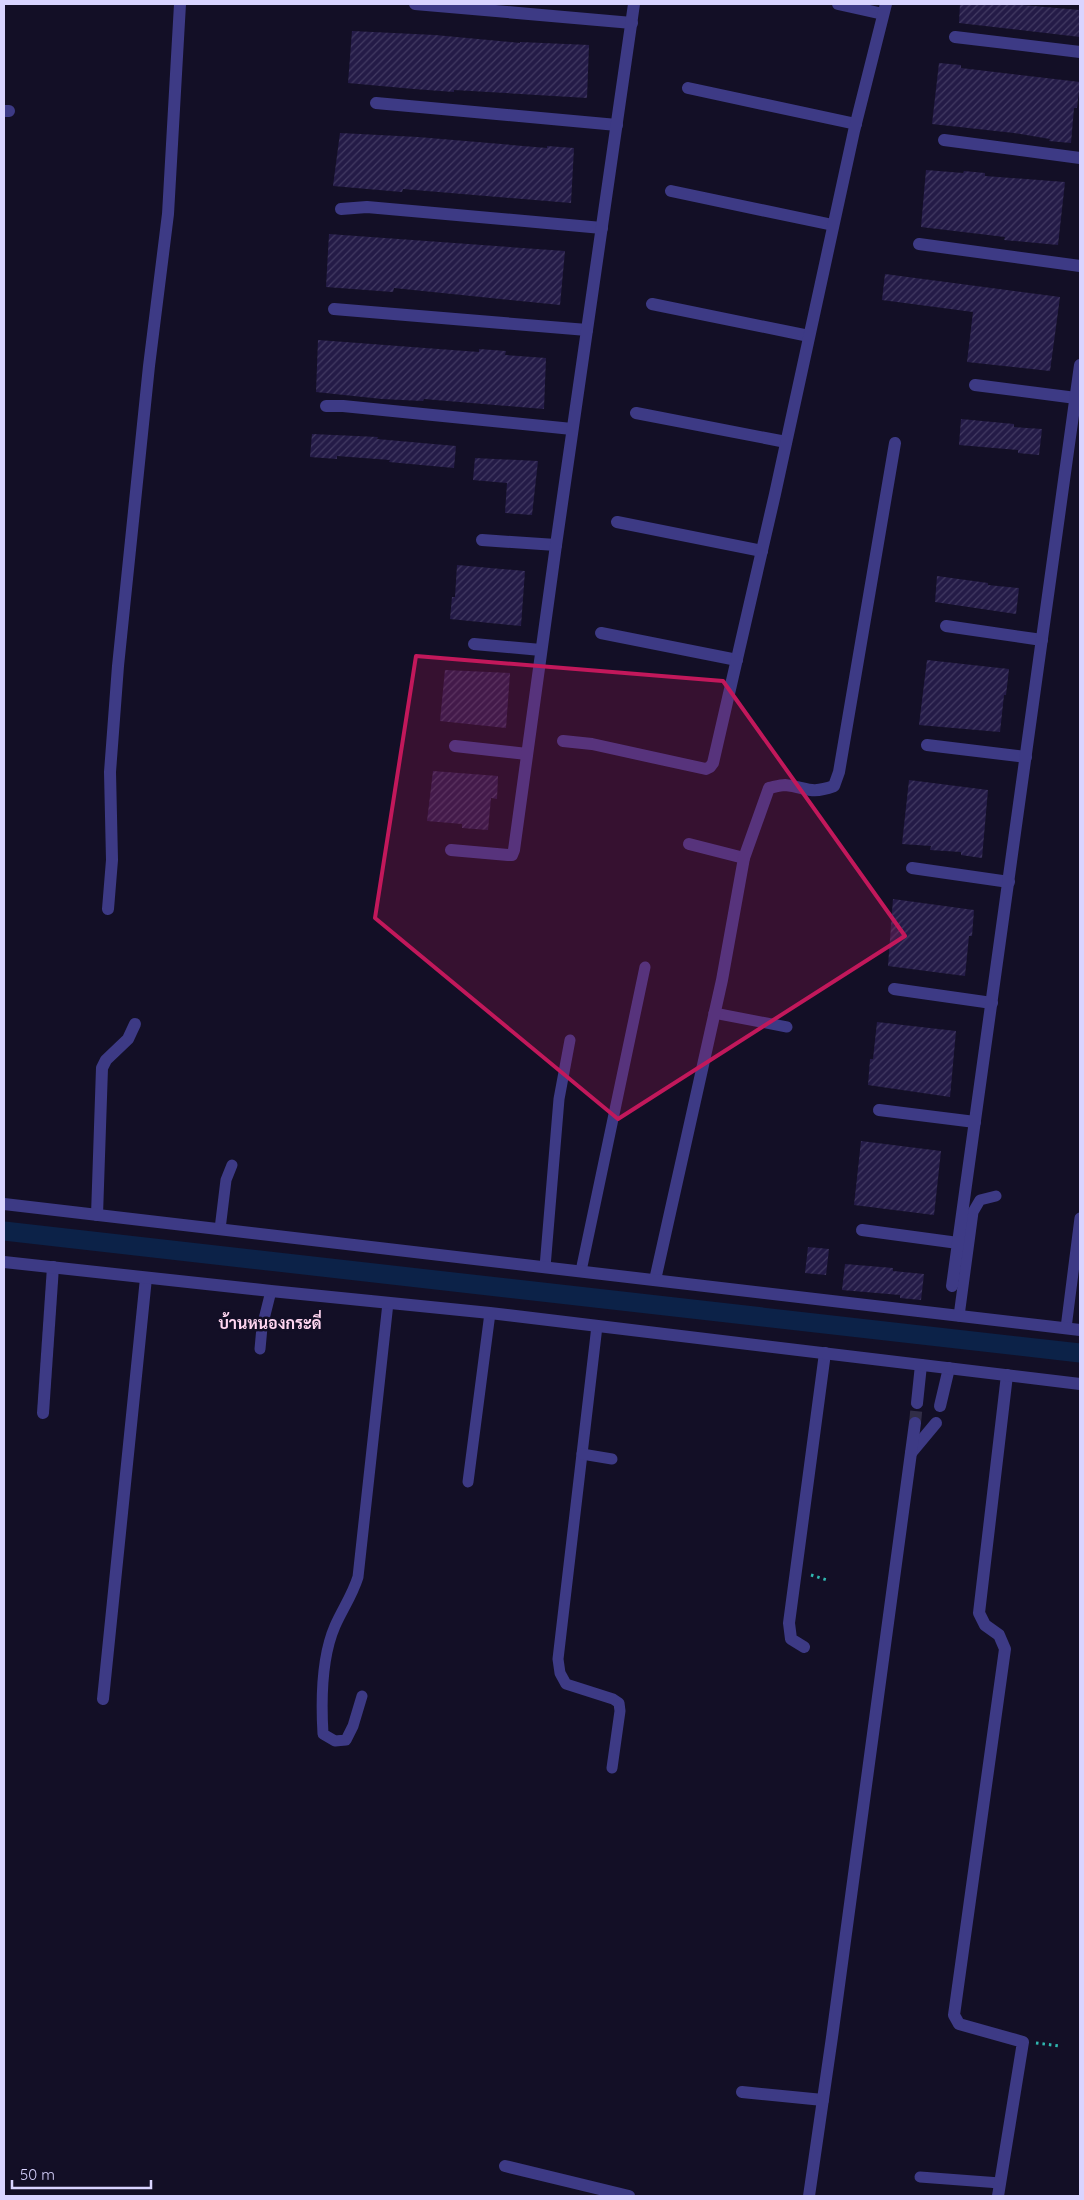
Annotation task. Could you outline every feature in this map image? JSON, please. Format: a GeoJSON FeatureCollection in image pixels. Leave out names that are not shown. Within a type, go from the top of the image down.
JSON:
{"type":"FeatureCollection","features":[{"type":"Feature","properties":{"kind":"street"},"geometry":{"type":"LineString","coordinates":[[108,909],[112,860],[110,772],[118,666],[149,366],[168,214],[180,4]]}},
{"type":"Feature","properties":{"kind":"street"},"geometry":{"type":"LineString","coordinates":[[415,4],[632,23]]}},
{"type":"Feature","properties":{"kind":"street"},"geometry":{"type":"LineString","coordinates":[[451,850],[512,855],[634,4]]}},
{"type":"Feature","properties":{"kind":"street"},"geometry":{"type":"LineString","coordinates":[[563,740],[592,744],[706,769],[713,763],[762,551],[833,225],[884,9],[838,4]]}},
{"type":"Feature","properties":{"kind":"street"},"geometry":{"type":"LineString","coordinates":[[955,37],[1080,52]]}},
{"type":"Feature","properties":{"kind":"street"},"geometry":{"type":"LineString","coordinates":[[688,88],[856,124]]}},
{"type":"Feature","properties":{"kind":"street"},"geometry":{"type":"LineString","coordinates":[[376,103],[617,124]]}},
{"type":"Feature","properties":{"kind":"street"},"geometry":{"type":"LineString","coordinates":[[944,140],[1080,158]]}},
{"type":"Feature","properties":{"kind":"street"},"geometry":{"type":"LineString","coordinates":[[671,191],[833,225]]}},
{"type":"Feature","properties":{"kind":"street"},"geometry":{"type":"LineString","coordinates":[[341,209],[367,207],[602,228]]}},
{"type":"Feature","properties":{"kind":"street"},"geometry":{"type":"LineString","coordinates":[[920,244],[1080,266]]}},
{"type":"Feature","properties":{"kind":"street"},"geometry":{"type":"LineString","coordinates":[[652,304],[809,336]]}},
{"type":"Feature","properties":{"kind":"street"},"geometry":{"type":"LineString","coordinates":[[334,309],[587,330]]}},
{"type":"Feature","properties":{"kind":"street"},"geometry":{"type":"LineString","coordinates":[[952,1286],[1080,365]]}},
{"type":"Feature","properties":{"kind":"street"},"geometry":{"type":"LineString","coordinates":[[975,385],[1076,398]]}},
{"type":"Feature","properties":{"kind":"street"},"geometry":{"type":"LineString","coordinates":[[326,406],[343,406],[572,430]]}},
{"type":"Feature","properties":{"kind":"street"},"geometry":{"type":"LineString","coordinates":[[636,413],[786,442]]}},
{"type":"Feature","properties":{"kind":"street"},"geometry":{"type":"LineString","coordinates":[[655,1280],[714,1014],[744,858],[768,788],[784,785],[808,791],[821,790],[834,786],[840,772],[895,443]]}},
{"type":"Feature","properties":{"kind":"street"},"geometry":{"type":"LineString","coordinates":[[617,522],[762,551]]}},
{"type":"Feature","properties":{"kind":"street"},"geometry":{"type":"LineString","coordinates":[[482,540],[556,545]]}},
{"type":"Feature","properties":{"kind":"street"},"geometry":{"type":"LineString","coordinates":[[946,626],[1042,640]]}},
{"type":"Feature","properties":{"kind":"street"},"geometry":{"type":"LineString","coordinates":[[601,633],[737,660]]}},
{"type":"Feature","properties":{"kind":"street"},"geometry":{"type":"LineString","coordinates":[[474,644],[542,650]]}},
{"type":"Feature","properties":{"kind":"street"},"geometry":{"type":"LineString","coordinates":[[927,745],[1026,758]]}},
{"type":"Feature","properties":{"kind":"street"},"geometry":{"type":"LineString","coordinates":[[455,746],[527,754]]}},
{"type":"Feature","properties":{"kind":"street"},"geometry":{"type":"LineString","coordinates":[[689,844],[744,858]]}},
{"type":"Feature","properties":{"kind":"street"},"geometry":{"type":"LineString","coordinates":[[912,868],[1009,882]]}},
{"type":"Feature","properties":{"kind":"street"},"geometry":{"type":"LineString","coordinates":[[894,989],[992,1003]]}},
{"type":"Feature","properties":{"kind":"street"},"geometry":{"type":"LineString","coordinates":[[97,1214],[102,1068],[106,1060],[128,1039],[135,1024]]}},
{"type":"Feature","properties":{"kind":"street"},"geometry":{"type":"LineString","coordinates":[[879,1110],[975,1122]]}},
{"type":"Feature","properties":{"kind":"street"},"geometry":{"type":"LineString","coordinates":[[4,1204],[1080,1330]]}},
{"type":"Feature","properties":{"kind":"street"},"geometry":{"type":"LineString","coordinates":[[862,1230],[958,1243]]}},
{"type":"Feature","properties":{"kind":"street"},"geometry":{"type":"LineString","coordinates":[[4,1262],[490,1313],[1080,1384]]}},
{"type":"Feature","properties":{"kind":"street"},"geometry":{"type":"LineString","coordinates":[[43,1413],[53,1267]]}},
{"type":"Feature","properties":{"kind":"street"},"geometry":{"type":"LineString","coordinates":[[103,1699],[146,1278]]}},
{"type":"Feature","properties":{"kind":"street"},"geometry":{"type":"LineString","coordinates":[[804,1647],[791,1639],[789,1623],[826,1353]]}},
{"type":"Feature","properties":{"kind":"street"},"geometry":{"type":"LineString","coordinates":[[917,1403],[922,1365]]}},
{"type":"Feature","properties":{"kind":"street"},"geometry":{"type":"LineString","coordinates":[[940,1406],[949,1368]]}},
{"type":"Feature","properties":{"kind":"street"},"geometry":{"type":"LineString","coordinates":[[998,2196],[1023,2042],[959,2024],[954,2015],[1005,1649],[1000,1635],[985,1625],[979,1613],[1007,1375]]}},
{"type":"Feature","properties":{"kind":"street"},"geometry":{"type":"LineString","coordinates":[[809,2196],[914,1423]]}},
{"type":"Feature","properties":{"kind":"street"},"geometry":{"type":"LineString","coordinates":[[911,1453],[936,1423]]}},
{"type":"Feature","properties":{"kind":"street"},"geometry":{"type":"LineString","coordinates":[[742,2092],[823,2100]]}},
{"type":"Feature","properties":{"kind":"street"},"geometry":{"type":"LineString","coordinates":[[504,2166],[629,2196]]}},
{"type":"Feature","properties":{"kind":"lane"},"geometry":{"type":"LineString","coordinates":[[581,1271],[645,967]]}},
{"type":"Feature","properties":{"kind":"lane"},"geometry":{"type":"LineString","coordinates":[[714,1014],[787,1027]]}},
{"type":"Feature","properties":{"kind":"lane"},"geometry":{"type":"LineString","coordinates":[[545,1267],[559,1099],[570,1040]]}},
{"type":"Feature","properties":{"kind":"lane"},"geometry":{"type":"LineString","coordinates":[[220,1229],[225,1187],[232,1165]]}},
{"type":"Feature","properties":{"kind":"lane"},"geometry":{"type":"LineString","coordinates":[[959,1316],[974,1212],[980,1200],[996,1196]]}},
{"type":"Feature","properties":{"kind":"lane"},"geometry":{"type":"LineString","coordinates":[[1066,1328],[1080,1218]]}},
{"type":"Feature","properties":{"kind":"lane"},"geometry":{"type":"LineString","coordinates":[[260,1349],[262,1327],[271,1291]]}},
{"type":"Feature","properties":{"kind":"lane"},"geometry":{"type":"LineString","coordinates":[[362,1696],[353,1726],[346,1740],[335,1741],[323,1734],[321,1706],[326,1659],[335,1627],[352,1596],[358,1576],[388,1303]]}},
{"type":"Feature","properties":{"kind":"lane"},"geometry":{"type":"LineString","coordinates":[[468,1482],[490,1313]]}},
{"type":"Feature","properties":{"kind":"lane"},"geometry":{"type":"LineString","coordinates":[[597,1326],[558,1659],[560,1673],[566,1684],[620,1703],[612,1768]]}},
{"type":"Feature","properties":{"kind":"lane"},"geometry":{"type":"LineString","coordinates":[[582,1454],[612,1459]]}},
{"type":"Feature","properties":{"kind":"lane"},"geometry":{"type":"LineString","coordinates":[[920,2177],[1000,2183]]}},
{"type":"Feature","properties":{"kind":"path"},"geometry":{"type":"LineString","coordinates":[[1023,2042],[1060,2046]]}},
{"type":"Feature","properties":{"kind":"highlighted area"},"geometry":{"type":"Polygon","coordinates":[[[416,656],[723,681],[905,936],[618,1119],[375,918],[416,656]]]}},
{"type":"Feature","properties":{"kind":"building"},"geometry":{"type":"Polygon","coordinates":[[[960,4],[1011,4],[1080,10],[1080,37],[959,23],[960,4]]]}},
{"type":"Feature","properties":{"kind":"building"},"geometry":{"type":"Polygon","coordinates":[[[352,31],[435,35],[520,43],[589,45],[587,98],[454,90],[454,92],[348,83],[352,31]]]}},
{"type":"Feature","properties":{"kind":"building"},"geometry":{"type":"Polygon","coordinates":[[[939,63],[961,65],[961,68],[1080,82],[1077,108],[1074,108],[1071,143],[1049,141],[1050,139],[1014,133],[932,124],[939,63]]]}},
{"type":"Feature","properties":{"kind":"building"},"geometry":{"type":"Polygon","coordinates":[[[340,133],[418,137],[547,148],[547,146],[574,148],[571,203],[403,189],[402,192],[333,186],[340,133]]]}},
{"type":"Feature","properties":{"kind":"building"},"geometry":{"type":"Polygon","coordinates":[[[926,170],[963,173],[964,171],[985,173],[985,176],[1065,182],[1058,245],[1004,240],[1005,237],[921,227],[926,170]]]}},
{"type":"Feature","properties":{"kind":"building"},"geometry":{"type":"Polygon","coordinates":[[[329,234],[565,251],[560,305],[394,288],[393,292],[326,287],[329,234]]]}},
{"type":"Feature","properties":{"kind":"building"},"geometry":{"type":"Polygon","coordinates":[[[885,274],[1060,297],[1050,371],[967,362],[973,312],[882,300],[885,274]]]}},
{"type":"Feature","properties":{"kind":"building"},"geometry":{"type":"Polygon","coordinates":[[[318,340],[479,352],[479,349],[506,351],[505,355],[546,358],[544,409],[424,399],[423,401],[382,399],[316,392],[318,340]]]}},
{"type":"Feature","properties":{"kind":"building"},"geometry":{"type":"Polygon","coordinates":[[[961,419],[1014,424],[1014,427],[1042,429],[1039,455],[1018,453],[1018,450],[959,445],[961,419]]]}},
{"type":"Feature","properties":{"kind":"building"},"geometry":{"type":"Polygon","coordinates":[[[312,434],[378,437],[377,439],[456,446],[454,468],[389,462],[390,460],[337,456],[337,459],[310,457],[312,434]]]}},
{"type":"Feature","properties":{"kind":"building"},"geometry":{"type":"Polygon","coordinates":[[[475,458],[538,461],[532,515],[505,513],[507,483],[473,480],[475,458]]]}},
{"type":"Feature","properties":{"kind":"building"},"geometry":{"type":"Polygon","coordinates":[[[457,565],[525,571],[521,626],[450,619],[452,597],[455,597],[457,565]]]}},
{"type":"Feature","properties":{"kind":"building"},"geometry":{"type":"Polygon","coordinates":[[[937,576],[988,583],[988,585],[1019,588],[1016,614],[935,602],[937,576]]]}},
{"type":"Feature","properties":{"kind":"building"},"geometry":{"type":"Polygon","coordinates":[[[927,660],[1009,669],[1000,732],[919,725],[927,660]]]}},
{"type":"Feature","properties":{"kind":"building"},"geometry":{"type":"Polygon","coordinates":[[[445,670],[510,673],[506,728],[440,721],[445,670]]]}},
{"type":"Feature","properties":{"kind":"building"},"geometry":{"type":"Polygon","coordinates":[[[433,771],[498,776],[497,799],[491,798],[488,830],[462,828],[462,824],[427,821],[433,771]]]}},
{"type":"Feature","properties":{"kind":"building"},"geometry":{"type":"Polygon","coordinates":[[[909,780],[988,790],[982,858],[961,855],[961,852],[930,850],[931,846],[902,844],[909,780]]]}},
{"type":"Feature","properties":{"kind":"building"},"geometry":{"type":"Polygon","coordinates":[[[893,899],[974,910],[972,936],[969,936],[965,976],[888,966],[893,899]]]}},
{"type":"Feature","properties":{"kind":"building"},"geometry":{"type":"Polygon","coordinates":[[[877,1022],[956,1031],[950,1097],[868,1085],[870,1059],[873,1059],[877,1022]]]}},
{"type":"Feature","properties":{"kind":"building"},"geometry":{"type":"Polygon","coordinates":[[[861,1141],[941,1151],[934,1215],[854,1205],[861,1141]]]}},
{"type":"Feature","properties":{"kind":"building"},"geometry":{"type":"Polygon","coordinates":[[[808,1247],[829,1249],[826,1275],[805,1273],[808,1247]]]}},
{"type":"Feature","properties":{"kind":"building"},"geometry":{"type":"Polygon","coordinates":[[[845,1264],[893,1268],[893,1271],[924,1274],[921,1300],[900,1298],[900,1295],[842,1290],[845,1264]]]}},
{"type":"Feature","properties":{"kind":"waterway"},"geometry":{"type":"LineString","coordinates":[[4,1231],[1080,1353]]}},
{"type":"Feature","properties":{"kind":"tunnel"},"geometry":{"type":"LineString","coordinates":[[915,1423],[917,1403]]}},
{"type":"Feature","properties":{"kind":"district","name":"บ้านหนองกระดี่"},"geometry":{"type":"Point","coordinates":[270,1323]}}]}
